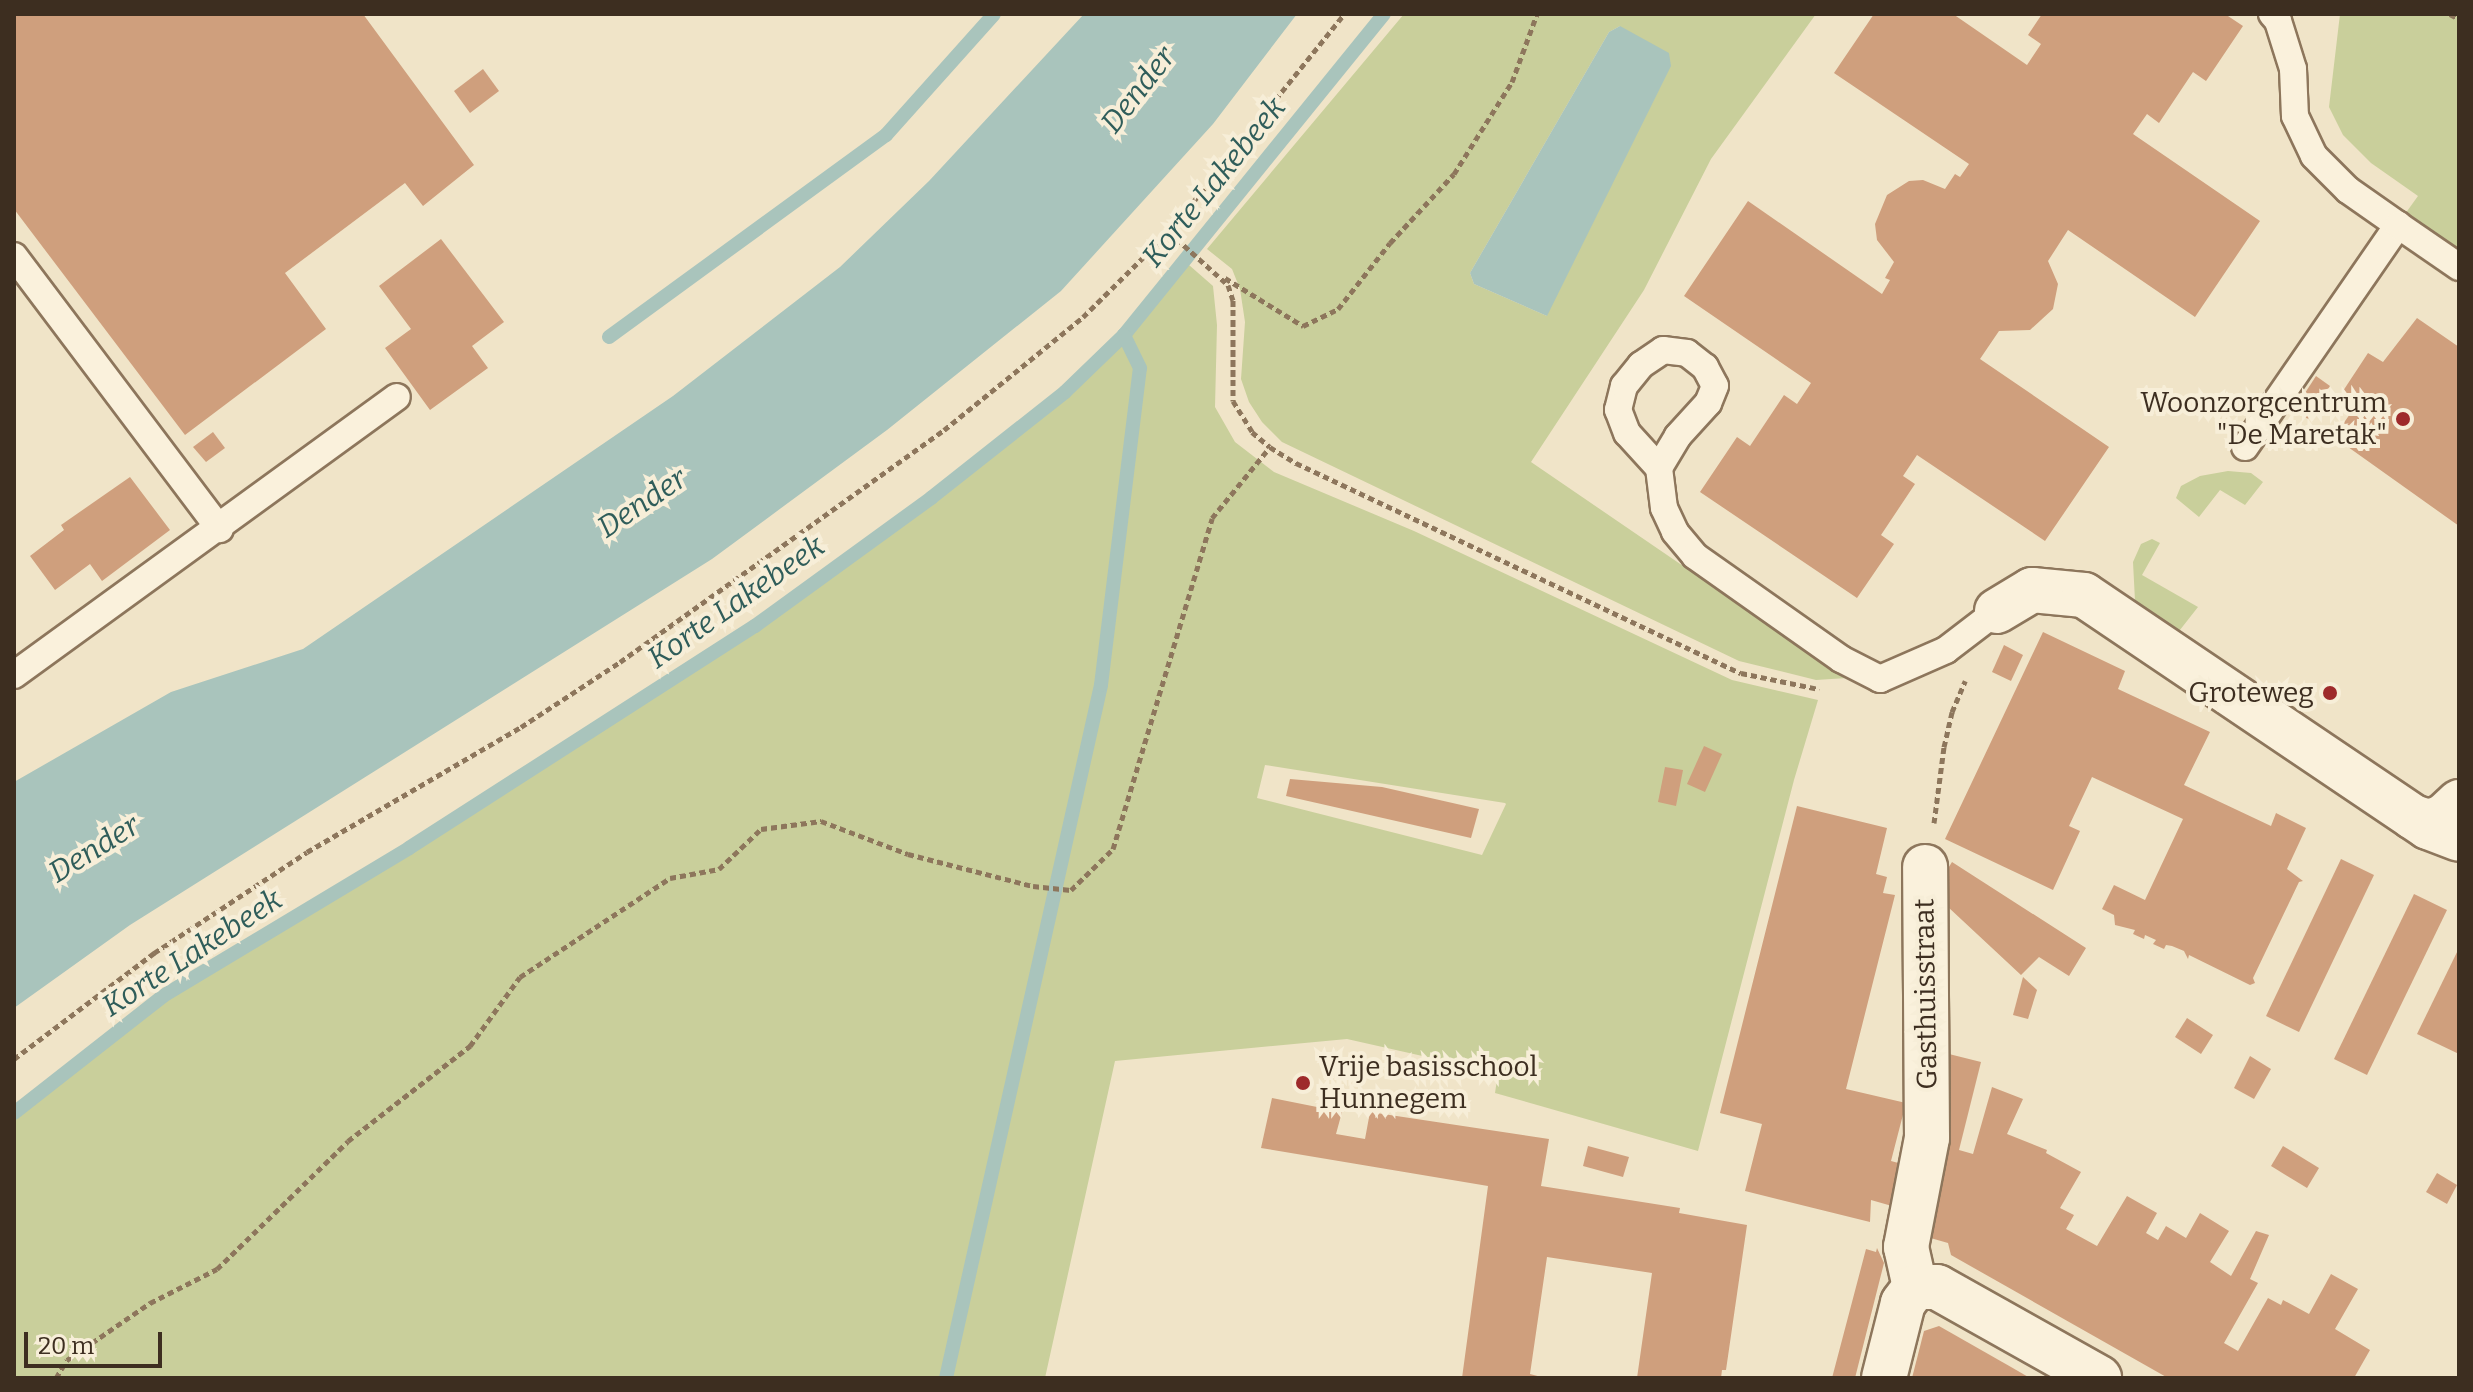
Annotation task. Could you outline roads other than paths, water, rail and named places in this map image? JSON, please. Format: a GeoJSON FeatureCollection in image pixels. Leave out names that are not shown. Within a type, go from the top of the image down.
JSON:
{"type":"FeatureCollection","features":[{"type":"Feature","properties":{"kind":"street"},"geometry":{"type":"LineString","coordinates":[[1997,611],[2032,590],[2084,595],[2413,817],[2446,837],[2459,839]]}},
{"type":"Feature","properties":{"kind":"street"},"geometry":{"type":"LineString","coordinates":[[2413,817],[2429,822],[2443,817],[2459,802]]}},
{"type":"Feature","properties":{"kind":"street","name":"Gasthuisstraat"},"geometry":{"type":"LineString","coordinates":[[1915,1287],[1906,1247],[1927,1138],[1925,867]]}},
{"type":"Feature","properties":{"kind":"street"},"geometry":{"type":"LineString","coordinates":[[1884,1378],[1903,1303],[1915,1287],[1937,1287],[2099,1378]]}},
{"type":"Feature","properties":{"kind":"lane"},"geometry":{"type":"LineString","coordinates":[[2272,14],[2278,21],[2293,69],[2295,116],[2314,156],[2348,190],[2459,267]]}},
{"type":"Feature","properties":{"kind":"lane"},"geometry":{"type":"LineString","coordinates":[[2245,447],[2398,225]]}},
{"type":"Feature","properties":{"kind":"lane"},"geometry":{"type":"LineString","coordinates":[[14,256],[220,529]]}},
{"type":"Feature","properties":{"kind":"lane"},"geometry":{"type":"LineString","coordinates":[[14,675],[220,529],[397,397]]}},
{"type":"Feature","properties":{"kind":"lane"},"geometry":{"type":"LineString","coordinates":[[1659,468],[1664,508],[1675,532],[1695,556],[1841,659],[1880,679],[1946,650],[1997,611]]}},
{"type":"Feature","properties":{"kind":"water","name":"Dender"},"geometry":{"type":"Polygon","coordinates":[[[1084,14],[1297,14],[1213,124],[1061,291],[887,430],[712,559],[130,925],[14,1008],[14,782],[171,692],[303,649],[673,396],[840,267],[929,181],[1084,14]]]}},
{"type":"Feature","properties":{"kind":"water"},"geometry":{"type":"Polygon","coordinates":[[[1620,26],[1669,53],[1671,66],[1547,316],[1474,284],[1470,273],[1609,32],[1620,26]]]}},
{"type":"Feature","properties":{"kind":"waterway"},"geometry":{"type":"LineString","coordinates":[[609,337],[886,135],[994,14]]}},
{"type":"Feature","properties":{"kind":"waterway","name":"Korte Lakebeek"},"geometry":{"type":"LineString","coordinates":[[14,1113],[163,996],[409,848],[755,626],[931,498],[1065,392],[1124,335],[1384,14]]}},
{"type":"Feature","properties":{"kind":"waterway"},"geometry":{"type":"LineString","coordinates":[[946,1378],[1101,685],[1140,368],[1124,335]]}},
{"type":"Feature","properties":{"kind":"place","name":"Woonzorgcentrum \"De Maretak\""},"geometry":{"type":"Point","coordinates":[2403,419]}},
{"type":"Feature","properties":{"kind":"place","name":"Groteweg"},"geometry":{"type":"Point","coordinates":[2330,693]}},
{"type":"Feature","properties":{"kind":"place","name":"Vrije basisschool Hunnegem"},"geometry":{"type":"Point","coordinates":[1303,1083]}}]}
